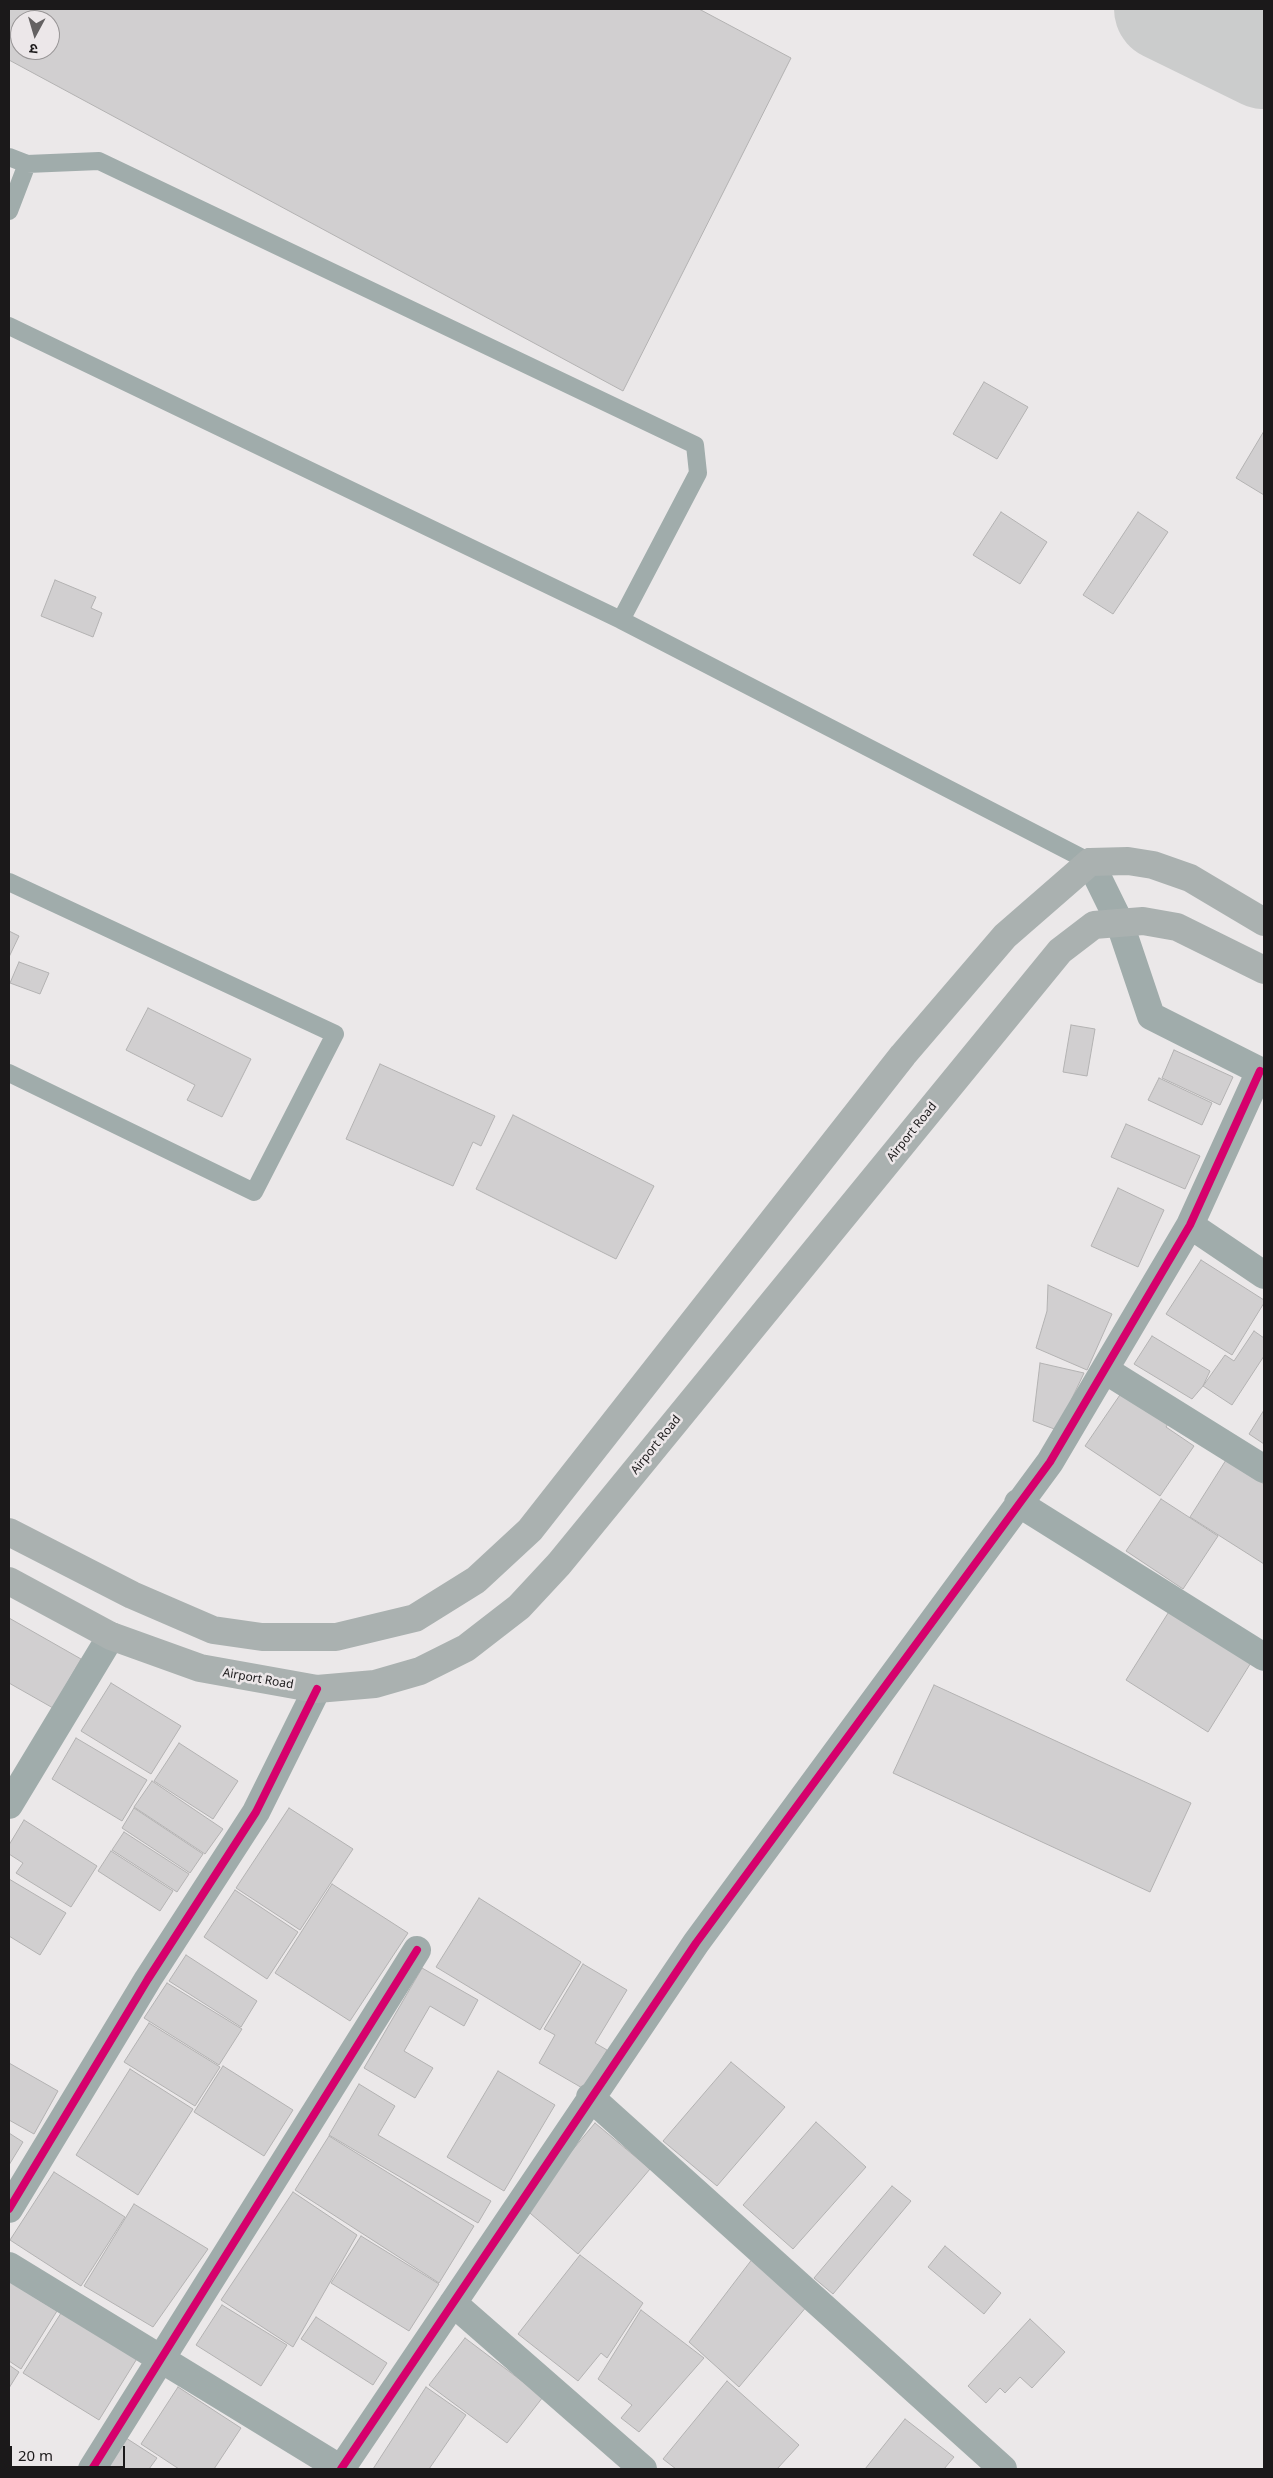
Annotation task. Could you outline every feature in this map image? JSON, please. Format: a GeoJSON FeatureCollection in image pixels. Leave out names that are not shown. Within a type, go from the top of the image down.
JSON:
{"type":"FeatureCollection","features":[{"type":"Feature","properties":{"kind":"main road"},"geometry":{"type":"LineString","coordinates":[[9,1532],[132,1595],[213,1630],[262,1637],[336,1637],[415,1618],[476,1580],[530,1530],[903,1055],[1005,936],[1090,862],[1128,861],[1153,865],[1190,878],[1264,922]]}},
{"type":"Feature","properties":{"kind":"main road","name":"Airport Road"},"geometry":{"type":"LineString","coordinates":[[9,1581],[112,1636],[200,1668],[317,1689],[375,1684],[420,1671],[466,1648],[519,1607],[559,1564],[1060,951],[1094,925],[1118,921],[1143,921],[1177,927],[1264,970]]}},
{"type":"Feature","properties":{"kind":"street"},"geometry":{"type":"LineString","coordinates":[[9,2266],[341,2469],[590,2097],[696,1943],[1050,1462],[1190,1225],[1262,1072],[1151,1016],[1118,921],[1090,862]]}},
{"type":"Feature","properties":{"kind":"street"},"geometry":{"type":"LineString","coordinates":[[1190,1225],[1264,1275]]}},
{"type":"Feature","properties":{"kind":"street"},"geometry":{"type":"LineString","coordinates":[[1105,1370],[1264,1469]]}},
{"type":"Feature","properties":{"kind":"street"},"geometry":{"type":"LineString","coordinates":[[1018,1503],[1264,1657]]}},
{"type":"Feature","properties":{"kind":"street"},"geometry":{"type":"LineString","coordinates":[[9,1805],[112,1636]]}},
{"type":"Feature","properties":{"kind":"street"},"geometry":{"type":"LineString","coordinates":[[9,2209],[148,1979],[256,1812],[317,1689]]}},
{"type":"Feature","properties":{"kind":"street"},"geometry":{"type":"LineString","coordinates":[[92,2469],[417,1950]]}},
{"type":"Feature","properties":{"kind":"street"},"geometry":{"type":"LineString","coordinates":[[590,2097],[1003,2469]]}},
{"type":"Feature","properties":{"kind":"street"},"geometry":{"type":"LineString","coordinates":[[453,2303],[643,2469]]}},
{"type":"Feature","properties":{"kind":"lane"},"geometry":{"type":"LineString","coordinates":[[9,157],[27,164],[99,160],[695,445],[698,473],[621,620]]}},
{"type":"Feature","properties":{"kind":"lane"},"geometry":{"type":"LineString","coordinates":[[9,211],[27,164]]}},
{"type":"Feature","properties":{"kind":"lane"},"geometry":{"type":"LineString","coordinates":[[9,326],[621,620],[1090,862]]}},
{"type":"Feature","properties":{"kind":"lane"},"geometry":{"type":"LineString","coordinates":[[9,882],[335,1034],[254,1192],[9,1073]]}},
{"type":"Feature","properties":{"kind":"building"},"geometry":{"type":"Polygon","coordinates":[[[9,9],[699,9],[791,58],[623,391],[9,60],[9,9]]]}},
{"type":"Feature","properties":{"kind":"building"},"geometry":{"type":"Polygon","coordinates":[[[984,382],[1028,407],[997,459],[953,434],[984,382]]]}},
{"type":"Feature","properties":{"kind":"building"},"geometry":{"type":"Polygon","coordinates":[[[1264,431],[1264,495],[1236,478],[1264,431]]]}},
{"type":"Feature","properties":{"kind":"building"},"geometry":{"type":"Polygon","coordinates":[[[1001,512],[1047,542],[1020,584],[973,555],[1001,512]]]}},
{"type":"Feature","properties":{"kind":"building"},"geometry":{"type":"Polygon","coordinates":[[[1138,512],[1168,532],[1113,614],[1083,595],[1138,512]]]}},
{"type":"Feature","properties":{"kind":"building"},"geometry":{"type":"Polygon","coordinates":[[[55,580],[96,597],[91,608],[102,613],[93,637],[41,616],[55,580]]]}},
{"type":"Feature","properties":{"kind":"building"},"geometry":{"type":"Polygon","coordinates":[[[9,931],[19,936],[9,957],[9,931]]]}},
{"type":"Feature","properties":{"kind":"building"},"geometry":{"type":"Polygon","coordinates":[[[19,962],[49,973],[40,994],[10,983],[19,962]]]}},
{"type":"Feature","properties":{"kind":"building"},"geometry":{"type":"Polygon","coordinates":[[[148,1008],[251,1059],[222,1117],[187,1100],[195,1085],[126,1050],[148,1008]]]}},
{"type":"Feature","properties":{"kind":"building"},"geometry":{"type":"Polygon","coordinates":[[[1071,1025],[1095,1029],[1087,1076],[1063,1072],[1071,1025]]]}},
{"type":"Feature","properties":{"kind":"building"},"geometry":{"type":"Polygon","coordinates":[[[1174,1050],[1233,1077],[1220,1105],[1162,1078],[1174,1050]]]}},
{"type":"Feature","properties":{"kind":"building"},"geometry":{"type":"Polygon","coordinates":[[[380,1064],[495,1116],[481,1146],[473,1142],[453,1186],[346,1139],[380,1064]]]}},
{"type":"Feature","properties":{"kind":"building"},"geometry":{"type":"Polygon","coordinates":[[[1159,1078],[1212,1103],[1202,1125],[1148,1100],[1159,1078]]]}},
{"type":"Feature","properties":{"kind":"building"},"geometry":{"type":"Polygon","coordinates":[[[513,1115],[654,1186],[616,1259],[476,1189],[513,1115]]]}},
{"type":"Feature","properties":{"kind":"building"},"geometry":{"type":"Polygon","coordinates":[[[1126,1124],[1200,1156],[1185,1189],[1111,1157],[1126,1124]]]}},
{"type":"Feature","properties":{"kind":"building"},"geometry":{"type":"Polygon","coordinates":[[[1118,1188],[1164,1210],[1138,1267],[1091,1246],[1118,1188]]]}},
{"type":"Feature","properties":{"kind":"building"},"geometry":{"type":"Polygon","coordinates":[[[1201,1260],[1264,1300],[1264,1303],[1232,1355],[1166,1314],[1201,1260]]]}},
{"type":"Feature","properties":{"kind":"building"},"geometry":{"type":"Polygon","coordinates":[[[1048,1285],[1112,1314],[1087,1370],[1036,1348],[1047,1311],[1048,1285]]]}},
{"type":"Feature","properties":{"kind":"building"},"geometry":{"type":"Polygon","coordinates":[[[1254,1331],[1264,1338],[1264,1356],[1232,1405],[1203,1386],[1225,1355],[1234,1361],[1254,1331]]]}},
{"type":"Feature","properties":{"kind":"building"},"geometry":{"type":"Polygon","coordinates":[[[1152,1336],[1210,1371],[1203,1386],[1192,1399],[1134,1364],[1152,1336]]]}},
{"type":"Feature","properties":{"kind":"building"},"geometry":{"type":"Polygon","coordinates":[[[1040,1363],[1084,1373],[1057,1430],[1033,1421],[1040,1363]]]}},
{"type":"Feature","properties":{"kind":"building"},"geometry":{"type":"Polygon","coordinates":[[[1124,1389],[1171,1419],[1166,1427],[1194,1446],[1160,1496],[1085,1446],[1124,1389]]]}},
{"type":"Feature","properties":{"kind":"building"},"geometry":{"type":"Polygon","coordinates":[[[1264,1410],[1264,1444],[1249,1434],[1264,1410]]]}},
{"type":"Feature","properties":{"kind":"building"},"geometry":{"type":"Polygon","coordinates":[[[1226,1460],[1264,1484],[1264,1564],[1190,1517],[1226,1460]]]}},
{"type":"Feature","properties":{"kind":"building"},"geometry":{"type":"Polygon","coordinates":[[[1161,1499],[1218,1536],[1183,1589],[1126,1551],[1161,1499]]]}},
{"type":"Feature","properties":{"kind":"building"},"geometry":{"type":"Polygon","coordinates":[[[1170,1610],[1252,1661],[1208,1732],[1126,1680],[1170,1610]]]}},
{"type":"Feature","properties":{"kind":"building"},"geometry":{"type":"Polygon","coordinates":[[[9,1618],[81,1659],[53,1708],[9,1683],[9,1618]]]}},
{"type":"Feature","properties":{"kind":"building"},"geometry":{"type":"Polygon","coordinates":[[[111,1683],[181,1726],[151,1774],[81,1731],[111,1683]]]}},
{"type":"Feature","properties":{"kind":"building"},"geometry":{"type":"Polygon","coordinates":[[[934,1685],[1191,1803],[1150,1892],[893,1773],[934,1685]]]}},
{"type":"Feature","properties":{"kind":"building"},"geometry":{"type":"Polygon","coordinates":[[[76,1738],[147,1780],[122,1821],[52,1779],[76,1738]]]}},
{"type":"Feature","properties":{"kind":"building"},"geometry":{"type":"Polygon","coordinates":[[[179,1743],[238,1781],[213,1819],[154,1781],[179,1743]]]}},
{"type":"Feature","properties":{"kind":"building"},"geometry":{"type":"Polygon","coordinates":[[[152,1781],[223,1829],[205,1854],[134,1807],[152,1781]]]}},
{"type":"Feature","properties":{"kind":"building"},"geometry":{"type":"Polygon","coordinates":[[[134,1808],[203,1854],[190,1873],[122,1828],[134,1808]]]}},
{"type":"Feature","properties":{"kind":"building"},"geometry":{"type":"Polygon","coordinates":[[[289,1808],[353,1849],[300,1930],[236,1888],[289,1808]]]}},
{"type":"Feature","properties":{"kind":"building"},"geometry":{"type":"Polygon","coordinates":[[[24,1820],[97,1866],[71,1907],[16,1873],[23,1863],[9,1854],[9,1845],[24,1820]]]}},
{"type":"Feature","properties":{"kind":"building"},"geometry":{"type":"Polygon","coordinates":[[[124,1832],[189,1874],[177,1892],[112,1850],[124,1832]]]}},
{"type":"Feature","properties":{"kind":"building"},"geometry":{"type":"Polygon","coordinates":[[[111,1851],[173,1891],[160,1911],[98,1871],[111,1851]]]}},
{"type":"Feature","properties":{"kind":"building"},"geometry":{"type":"Polygon","coordinates":[[[9,1879],[66,1913],[40,1955],[9,1936],[9,1879]]]}},
{"type":"Feature","properties":{"kind":"building"},"geometry":{"type":"Polygon","coordinates":[[[332,1884],[408,1933],[350,2021],[275,1973],[332,1884]]]}},
{"type":"Feature","properties":{"kind":"building"},"geometry":{"type":"Polygon","coordinates":[[[235,1890],[298,1932],[267,1979],[204,1937],[235,1890]]]}},
{"type":"Feature","properties":{"kind":"building"},"geometry":{"type":"Polygon","coordinates":[[[479,1898],[581,1962],[540,2030],[436,1967],[479,1898]]]}},
{"type":"Feature","properties":{"kind":"building"},"geometry":{"type":"Polygon","coordinates":[[[186,1955],[257,2001],[241,2027],[169,1981],[186,1955]]]}},
{"type":"Feature","properties":{"kind":"building"},"geometry":{"type":"Polygon","coordinates":[[[583,1964],[627,1990],[595,2043],[607,2050],[584,2089],[539,2063],[555,2035],[544,2029],[583,1964]]]}},
{"type":"Feature","properties":{"kind":"building"},"geometry":{"type":"Polygon","coordinates":[[[422,1968],[478,2000],[464,2026],[430,2006],[404,2051],[433,2068],[415,2098],[364,2068],[422,1968]]]}},
{"type":"Feature","properties":{"kind":"building"},"geometry":{"type":"Polygon","coordinates":[[[167,1983],[242,2029],[219,2065],[144,2018],[167,1983]]]}},
{"type":"Feature","properties":{"kind":"building"},"geometry":{"type":"Polygon","coordinates":[[[149,2023],[220,2067],[195,2106],[124,2062],[149,2023]]]}},
{"type":"Feature","properties":{"kind":"building"},"geometry":{"type":"Polygon","coordinates":[[[731,2062],[785,2107],[717,2186],[663,2141],[731,2062]]]}},
{"type":"Feature","properties":{"kind":"building"},"geometry":{"type":"Polygon","coordinates":[[[9,2063],[58,2091],[34,2134],[9,2120],[9,2063]]]}},
{"type":"Feature","properties":{"kind":"building"},"geometry":{"type":"Polygon","coordinates":[[[223,2066],[293,2110],[264,2156],[194,2112],[223,2066]]]}},
{"type":"Feature","properties":{"kind":"building"},"geometry":{"type":"Polygon","coordinates":[[[130,2069],[193,2109],[138,2195],[76,2155],[130,2069]]]}},
{"type":"Feature","properties":{"kind":"building"},"geometry":{"type":"Polygon","coordinates":[[[498,2071],[555,2105],[504,2191],[447,2157],[498,2071]]]}},
{"type":"Feature","properties":{"kind":"building"},"geometry":{"type":"Polygon","coordinates":[[[359,2084],[395,2106],[378,2135],[491,2201],[478,2223],[329,2135],[359,2084]]]}},
{"type":"Feature","properties":{"kind":"building"},"geometry":{"type":"Polygon","coordinates":[[[816,2122],[866,2167],[793,2249],[743,2205],[816,2122]]]}},
{"type":"Feature","properties":{"kind":"building"},"geometry":{"type":"Polygon","coordinates":[[[595,2123],[650,2169],[578,2254],[524,2208],[595,2123]]]}},
{"type":"Feature","properties":{"kind":"building"},"geometry":{"type":"Polygon","coordinates":[[[9,2133],[23,2142],[9,2165],[9,2133]]]}},
{"type":"Feature","properties":{"kind":"building"},"geometry":{"type":"Polygon","coordinates":[[[329,2136],[474,2226],[439,2283],[295,2190],[329,2136]]]}},
{"type":"Feature","properties":{"kind":"building"},"geometry":{"type":"Polygon","coordinates":[[[54,2172],[125,2217],[81,2286],[10,2240],[54,2172]]]}},
{"type":"Feature","properties":{"kind":"building"},"geometry":{"type":"Polygon","coordinates":[[[892,2186],[911,2201],[833,2294],[814,2278],[892,2186]]]}},
{"type":"Feature","properties":{"kind":"building"},"geometry":{"type":"Polygon","coordinates":[[[293,2192],[357,2235],[293,2347],[221,2300],[293,2192]]]}},
{"type":"Feature","properties":{"kind":"building"},"geometry":{"type":"Polygon","coordinates":[[[134,2204],[208,2249],[153,2327],[84,2286],[134,2204]]]}},
{"type":"Feature","properties":{"kind":"building"},"geometry":{"type":"Polygon","coordinates":[[[361,2236],[439,2284],[409,2331],[331,2283],[361,2236]]]}},
{"type":"Feature","properties":{"kind":"building"},"geometry":{"type":"Polygon","coordinates":[[[945,2246],[1001,2293],[984,2314],[928,2267],[945,2246]]]}},
{"type":"Feature","properties":{"kind":"building"},"geometry":{"type":"Polygon","coordinates":[[[580,2255],[643,2303],[607,2358],[601,2353],[578,2381],[518,2334],[580,2255]]]}},
{"type":"Feature","properties":{"kind":"building"},"geometry":{"type":"Polygon","coordinates":[[[753,2258],[807,2306],[739,2387],[689,2342],[753,2258]]]}},
{"type":"Feature","properties":{"kind":"building"},"geometry":{"type":"Polygon","coordinates":[[[9,2281],[57,2311],[21,2369],[9,2361],[9,2281]]]}},
{"type":"Feature","properties":{"kind":"building"},"geometry":{"type":"Polygon","coordinates":[[[222,2305],[287,2345],[261,2386],[196,2345],[222,2305]]]}},
{"type":"Feature","properties":{"kind":"building"},"geometry":{"type":"Polygon","coordinates":[[[63,2310],[138,2357],[99,2420],[23,2373],[63,2310]]]}},
{"type":"Feature","properties":{"kind":"building"},"geometry":{"type":"Polygon","coordinates":[[[641,2310],[704,2358],[639,2432],[621,2418],[632,2405],[598,2379],[641,2310]]]}},
{"type":"Feature","properties":{"kind":"building"},"geometry":{"type":"Polygon","coordinates":[[[316,2317],[387,2363],[373,2385],[301,2339],[316,2317]]]}},
{"type":"Feature","properties":{"kind":"building"},"geometry":{"type":"Polygon","coordinates":[[[1030,2319],[1065,2352],[1032,2388],[1020,2377],[1005,2393],[1000,2388],[986,2403],[968,2386],[1030,2319]]]}},
{"type":"Feature","properties":{"kind":"building"},"geometry":{"type":"Polygon","coordinates":[[[465,2338],[543,2397],[507,2443],[429,2385],[465,2338]]]}},
{"type":"Feature","properties":{"kind":"building"},"geometry":{"type":"Polygon","coordinates":[[[9,2365],[19,2372],[9,2388],[9,2365]]]}},
{"type":"Feature","properties":{"kind":"building"},"geometry":{"type":"Polygon","coordinates":[[[727,2381],[799,2445],[777,2469],[676,2469],[663,2459],[727,2381]]]}},
{"type":"Feature","properties":{"kind":"building"},"geometry":{"type":"Polygon","coordinates":[[[178,2387],[241,2428],[214,2469],[179,2469],[141,2444],[178,2387]]]}},
{"type":"Feature","properties":{"kind":"building"},"geometry":{"type":"Polygon","coordinates":[[[426,2387],[466,2415],[429,2469],[373,2469],[426,2387]]]}},
{"type":"Feature","properties":{"kind":"building"},"geometry":{"type":"Polygon","coordinates":[[[905,2419],[954,2457],[944,2469],[865,2469],[905,2419]]]}},
{"type":"Feature","properties":{"kind":"building"},"geometry":{"type":"Polygon","coordinates":[[[126,2438],[157,2458],[149,2469],[111,2469],[107,2467],[126,2438]]]}},
{"type":"Feature","properties":{"kind":"taxiway"},"geometry":{"type":"LineString","coordinates":[[1166,9],[1264,57]]}},
{"type":"Feature","properties":{"kind":"cycle path"},"geometry":{"type":"LineString","coordinates":[[341,2469],[696,1943],[1050,1462],[1190,1225],[1260,1071]]}},
{"type":"Feature","properties":{"kind":"cycle path"},"geometry":{"type":"LineString","coordinates":[[9,2209],[148,1979],[256,1812],[317,1689]]}},
{"type":"Feature","properties":{"kind":"cycle path"},"geometry":{"type":"LineString","coordinates":[[92,2469],[417,1950]]}}]}
